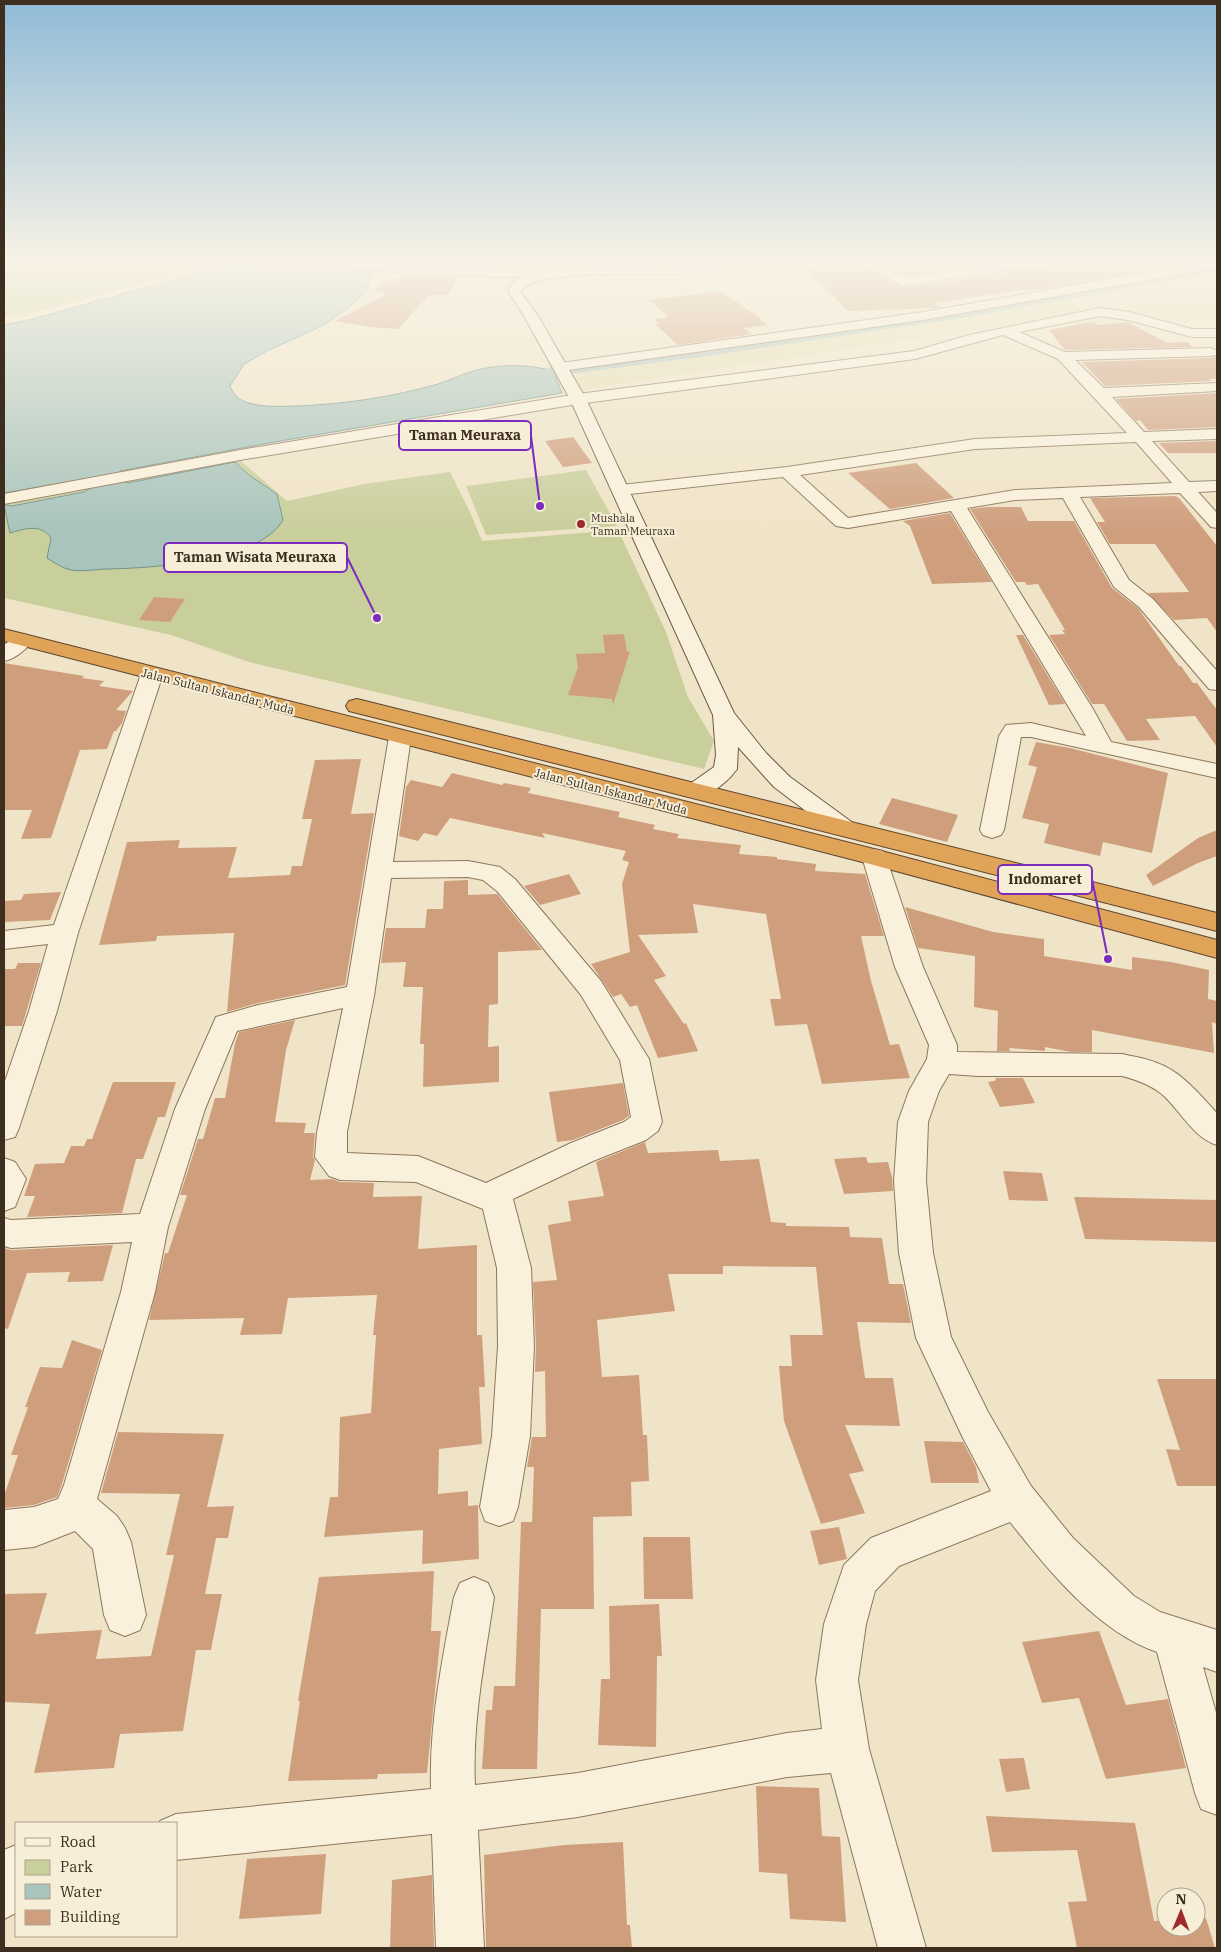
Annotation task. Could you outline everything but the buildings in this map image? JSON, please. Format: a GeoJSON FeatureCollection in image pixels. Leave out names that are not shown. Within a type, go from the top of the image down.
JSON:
{"type":"FeatureCollection","features":[{"type":"Feature","properties":{"kind":"highway","name":"Jalan Sultan Iskandar Muda"},"geometry":{"type":"LineString","coordinates":[[4,617],[1217,922]]}},
{"type":"Feature","properties":{"kind":"highway","name":"Jalan Sultan Iskandar Muda"},"geometry":{"type":"LineString","coordinates":[[14,638],[874,857],[1217,949]]}},
{"type":"Feature","properties":{"kind":"street"},"geometry":{"type":"LineString","coordinates":[[552,351],[577,398],[724,715],[758,758],[782,782],[844,828]]}},
{"type":"Feature","properties":{"kind":"street"},"geometry":{"type":"LineString","coordinates":[[562,369],[687,351]]}},
{"type":"Feature","properties":{"kind":"street"},"geometry":{"type":"LineString","coordinates":[[4,499],[347,436],[577,398],[907,357],[931,351]]}},
{"type":"Feature","properties":{"kind":"street"},"geometry":{"type":"LineString","coordinates":[[1051,351],[1063,356],[1214,355]]}},
{"type":"Feature","properties":{"kind":"street"},"geometry":{"type":"LineString","coordinates":[[1063,356],[1100,393],[1217,523]]}},
{"type":"Feature","properties":{"kind":"street"},"geometry":{"type":"LineString","coordinates":[[1100,393],[1217,387]]}},
{"type":"Feature","properties":{"kind":"street"},"geometry":{"type":"LineString","coordinates":[[620,490],[787,472],[975,444],[1217,434]]}},
{"type":"Feature","properties":{"kind":"street"},"geometry":{"type":"LineString","coordinates":[[787,472],[842,522],[848,523],[1015,495],[1217,486]]}},
{"type":"Feature","properties":{"kind":"street"},"geometry":{"type":"LineString","coordinates":[[1068,492],[1121,583],[1146,602],[1217,684]]}},
{"type":"Feature","properties":{"kind":"street"},"geometry":{"type":"LineString","coordinates":[[957,506],[1082,709],[1103,747]]}},
{"type":"Feature","properties":{"kind":"street"},"geometry":{"type":"LineString","coordinates":[[4,656],[14,638]]}},
{"type":"Feature","properties":{"kind":"street"},"geometry":{"type":"LineString","coordinates":[[4,1128],[43,1011],[64,933],[152,674]]}},
{"type":"Feature","properties":{"kind":"street"},"geometry":{"type":"LineString","coordinates":[[695,791],[714,780],[725,770],[727,755],[724,715]]}},
{"type":"Feature","properties":{"kind":"street"},"geometry":{"type":"LineString","coordinates":[[992,830],[1010,736],[1014,730],[1031,730],[1217,771]]}},
{"type":"Feature","properties":{"kind":"street"},"geometry":{"type":"LineString","coordinates":[[378,870],[468,869],[491,873],[506,885],[591,988],[634,1059],[648,1122],[635,1131],[582,1152],[487,1197],[418,1169],[340,1167],[331,1157],[332,1132],[360,996],[378,870],[400,737]]}},
{"type":"Feature","properties":{"kind":"street"},"geometry":{"type":"LineString","coordinates":[[874,857],[909,967],[943,1045],[941,1062],[932,1074],[924,1091],[913,1122],[910,1182],[916,1253],[934,1338],[975,1424],[1017,1500],[1059,1552],[1120,1610],[1150,1629],[1217,1651]]}},
{"type":"Feature","properties":{"kind":"street"},"geometry":{"type":"LineString","coordinates":[[4,940],[64,933]]}},
{"type":"Feature","properties":{"kind":"street"},"geometry":{"type":"LineString","coordinates":[[4,1530],[34,1527],[71,1513],[75,1505],[82,1489],[135,1301],[152,1227],[190,1109],[226,1024],[240,1019],[306,1005],[360,996]]}},
{"type":"Feature","properties":{"kind":"street"},"geometry":{"type":"LineString","coordinates":[[941,1062],[978,1065],[1122,1065],[1148,1071],[1173,1086],[1217,1134]]}},
{"type":"Feature","properties":{"kind":"street"},"geometry":{"type":"LineString","coordinates":[[4,1171],[10,1179],[4,1198]]}},
{"type":"Feature","properties":{"kind":"street"},"geometry":{"type":"LineString","coordinates":[[495,1193],[514,1268],[516,1346],[511,1436],[499,1507]]}},
{"type":"Feature","properties":{"kind":"street"},"geometry":{"type":"LineString","coordinates":[[4,1232],[11,1234],[152,1227]]}},
{"type":"Feature","properties":{"kind":"street"},"geometry":{"type":"LineString","coordinates":[[902,1948],[847,1749],[837,1680],[845,1624],[858,1580],[885,1552],[1017,1500]]}},
{"type":"Feature","properties":{"kind":"street"},"geometry":{"type":"LineString","coordinates":[[75,1505],[103,1530],[111,1542],[125,1615]]}},
{"type":"Feature","properties":{"kind":"street"},"geometry":{"type":"LineString","coordinates":[[460,1948],[452,1758],[456,1709],[474,1597]]}},
{"type":"Feature","properties":{"kind":"street"},"geometry":{"type":"LineString","coordinates":[[1174,1637],[1217,1792]]}},
{"type":"Feature","properties":{"kind":"street"},"geometry":{"type":"LineString","coordinates":[[178,1837],[578,1795],[787,1755],[847,1749]]}},
{"type":"Feature","properties":{"kind":"street"},"geometry":{"type":"LineString","coordinates":[[4,1895],[8,1874],[15,1869]]}},
{"type":"Feature","properties":{"kind":"shaded area"},"geometry":{"type":"Polygon","coordinates":[[[695,351],[834,351],[562,393],[553,371],[695,351]]]}},
{"type":"Feature","properties":{"kind":"green space"},"geometry":{"type":"Polygon","coordinates":[[[240,460],[287,501],[364,484],[450,472],[482,541],[618,530],[666,632],[688,697],[714,741],[704,769],[249,662],[171,635],[4,598],[4,501],[240,460]]]}},
{"type":"Feature","properties":{"kind":"green space"},"geometry":{"type":"Polygon","coordinates":[[[586,470],[617,526],[486,535],[466,486],[586,470]]]}},
{"type":"Feature","properties":{"kind":"water"},"geometry":{"type":"Polygon","coordinates":[[[4,351],[267,351],[244,364],[230,386],[237,397],[243,401],[261,406],[351,402],[403,393],[438,384],[477,370],[505,366],[525,366],[553,371],[562,393],[269,443],[120,471],[118,475],[121,480],[128,483],[235,462],[249,475],[277,494],[283,520],[271,534],[252,545],[204,560],[152,567],[85,571],[65,568],[47,558],[51,538],[47,533],[32,528],[10,533],[4,505],[12,506],[84,492],[94,486],[84,479],[4,493],[4,351]]]}},
{"type":"Feature","properties":{"kind":"waterway"},"geometry":{"type":"LineString","coordinates":[[553,371],[713,351]]}},
{"type":"Feature","properties":{"kind":"place","name":"Taman Meuraxa"},"geometry":{"type":"Point","coordinates":[540,506]}},
{"type":"Feature","properties":{"kind":"place","name":"Mushala Taman Meuraxa"},"geometry":{"type":"Point","coordinates":[581,524]}},
{"type":"Feature","properties":{"kind":"place","name":"Taman Wisata Meuraxa"},"geometry":{"type":"Point","coordinates":[377,618]}},
{"type":"Feature","properties":{"kind":"place","name":"Indomaret"},"geometry":{"type":"Point","coordinates":[1108,959]}}]}
